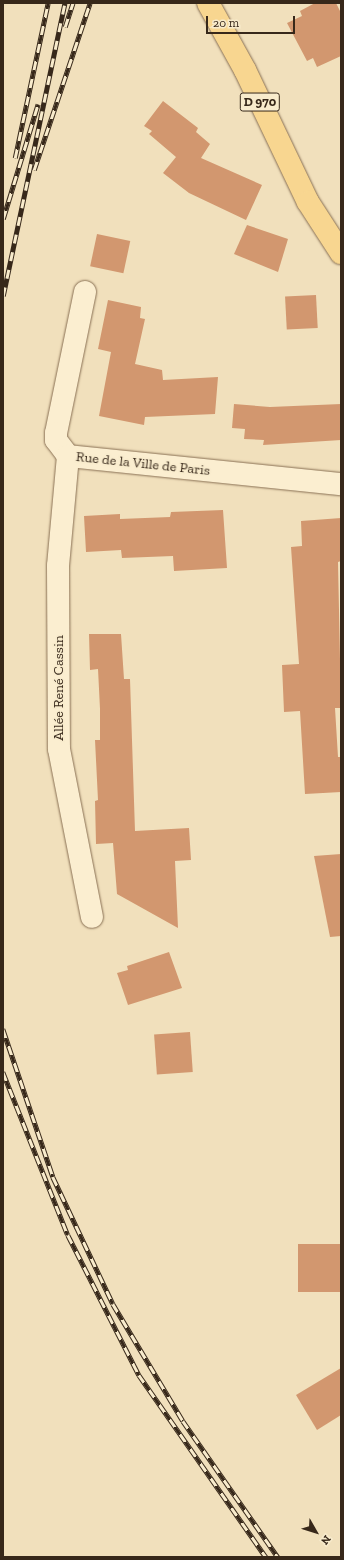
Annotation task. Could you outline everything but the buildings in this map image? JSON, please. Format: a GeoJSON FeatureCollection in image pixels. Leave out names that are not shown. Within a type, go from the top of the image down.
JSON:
{"type":"FeatureCollection","features":[{"type":"Feature","properties":{"kind":"main road","name":"D 970"},"geometry":{"type":"LineString","coordinates":[[208,3],[245,70],[308,202],[341,253]]}},
{"type":"Feature","properties":{"kind":"street","name":"Rue de la Ville de Paris"},"geometry":{"type":"LineString","coordinates":[[85,292],[56,433],[56,440],[68,456],[341,484]]}},
{"type":"Feature","properties":{"kind":"street","name":"Allée René Cassin"},"geometry":{"type":"LineString","coordinates":[[68,456],[58,566],[59,749],[92,917]]}},
{"type":"Feature","properties":{"kind":"railway"},"geometry":{"type":"LineString","coordinates":[[15,158],[48,3]]}},
{"type":"Feature","properties":{"kind":"railway"},"geometry":{"type":"LineString","coordinates":[[3,296],[65,3]]}},
{"type":"Feature","properties":{"kind":"railway"},"geometry":{"type":"LineString","coordinates":[[65,27],[73,3]]}},
{"type":"Feature","properties":{"kind":"railway"},"geometry":{"type":"LineString","coordinates":[[34,170],[90,3]]}},
{"type":"Feature","properties":{"kind":"railway"},"geometry":{"type":"LineString","coordinates":[[3,219],[38,104]]}},
{"type":"Feature","properties":{"kind":"railway"},"geometry":{"type":"LineString","coordinates":[[3,1029],[53,1177],[113,1304],[183,1421],[278,1557]]}},
{"type":"Feature","properties":{"kind":"railway"},"geometry":{"type":"LineString","coordinates":[[3,1072],[68,1235],[139,1375],[266,1557]]}}]}
